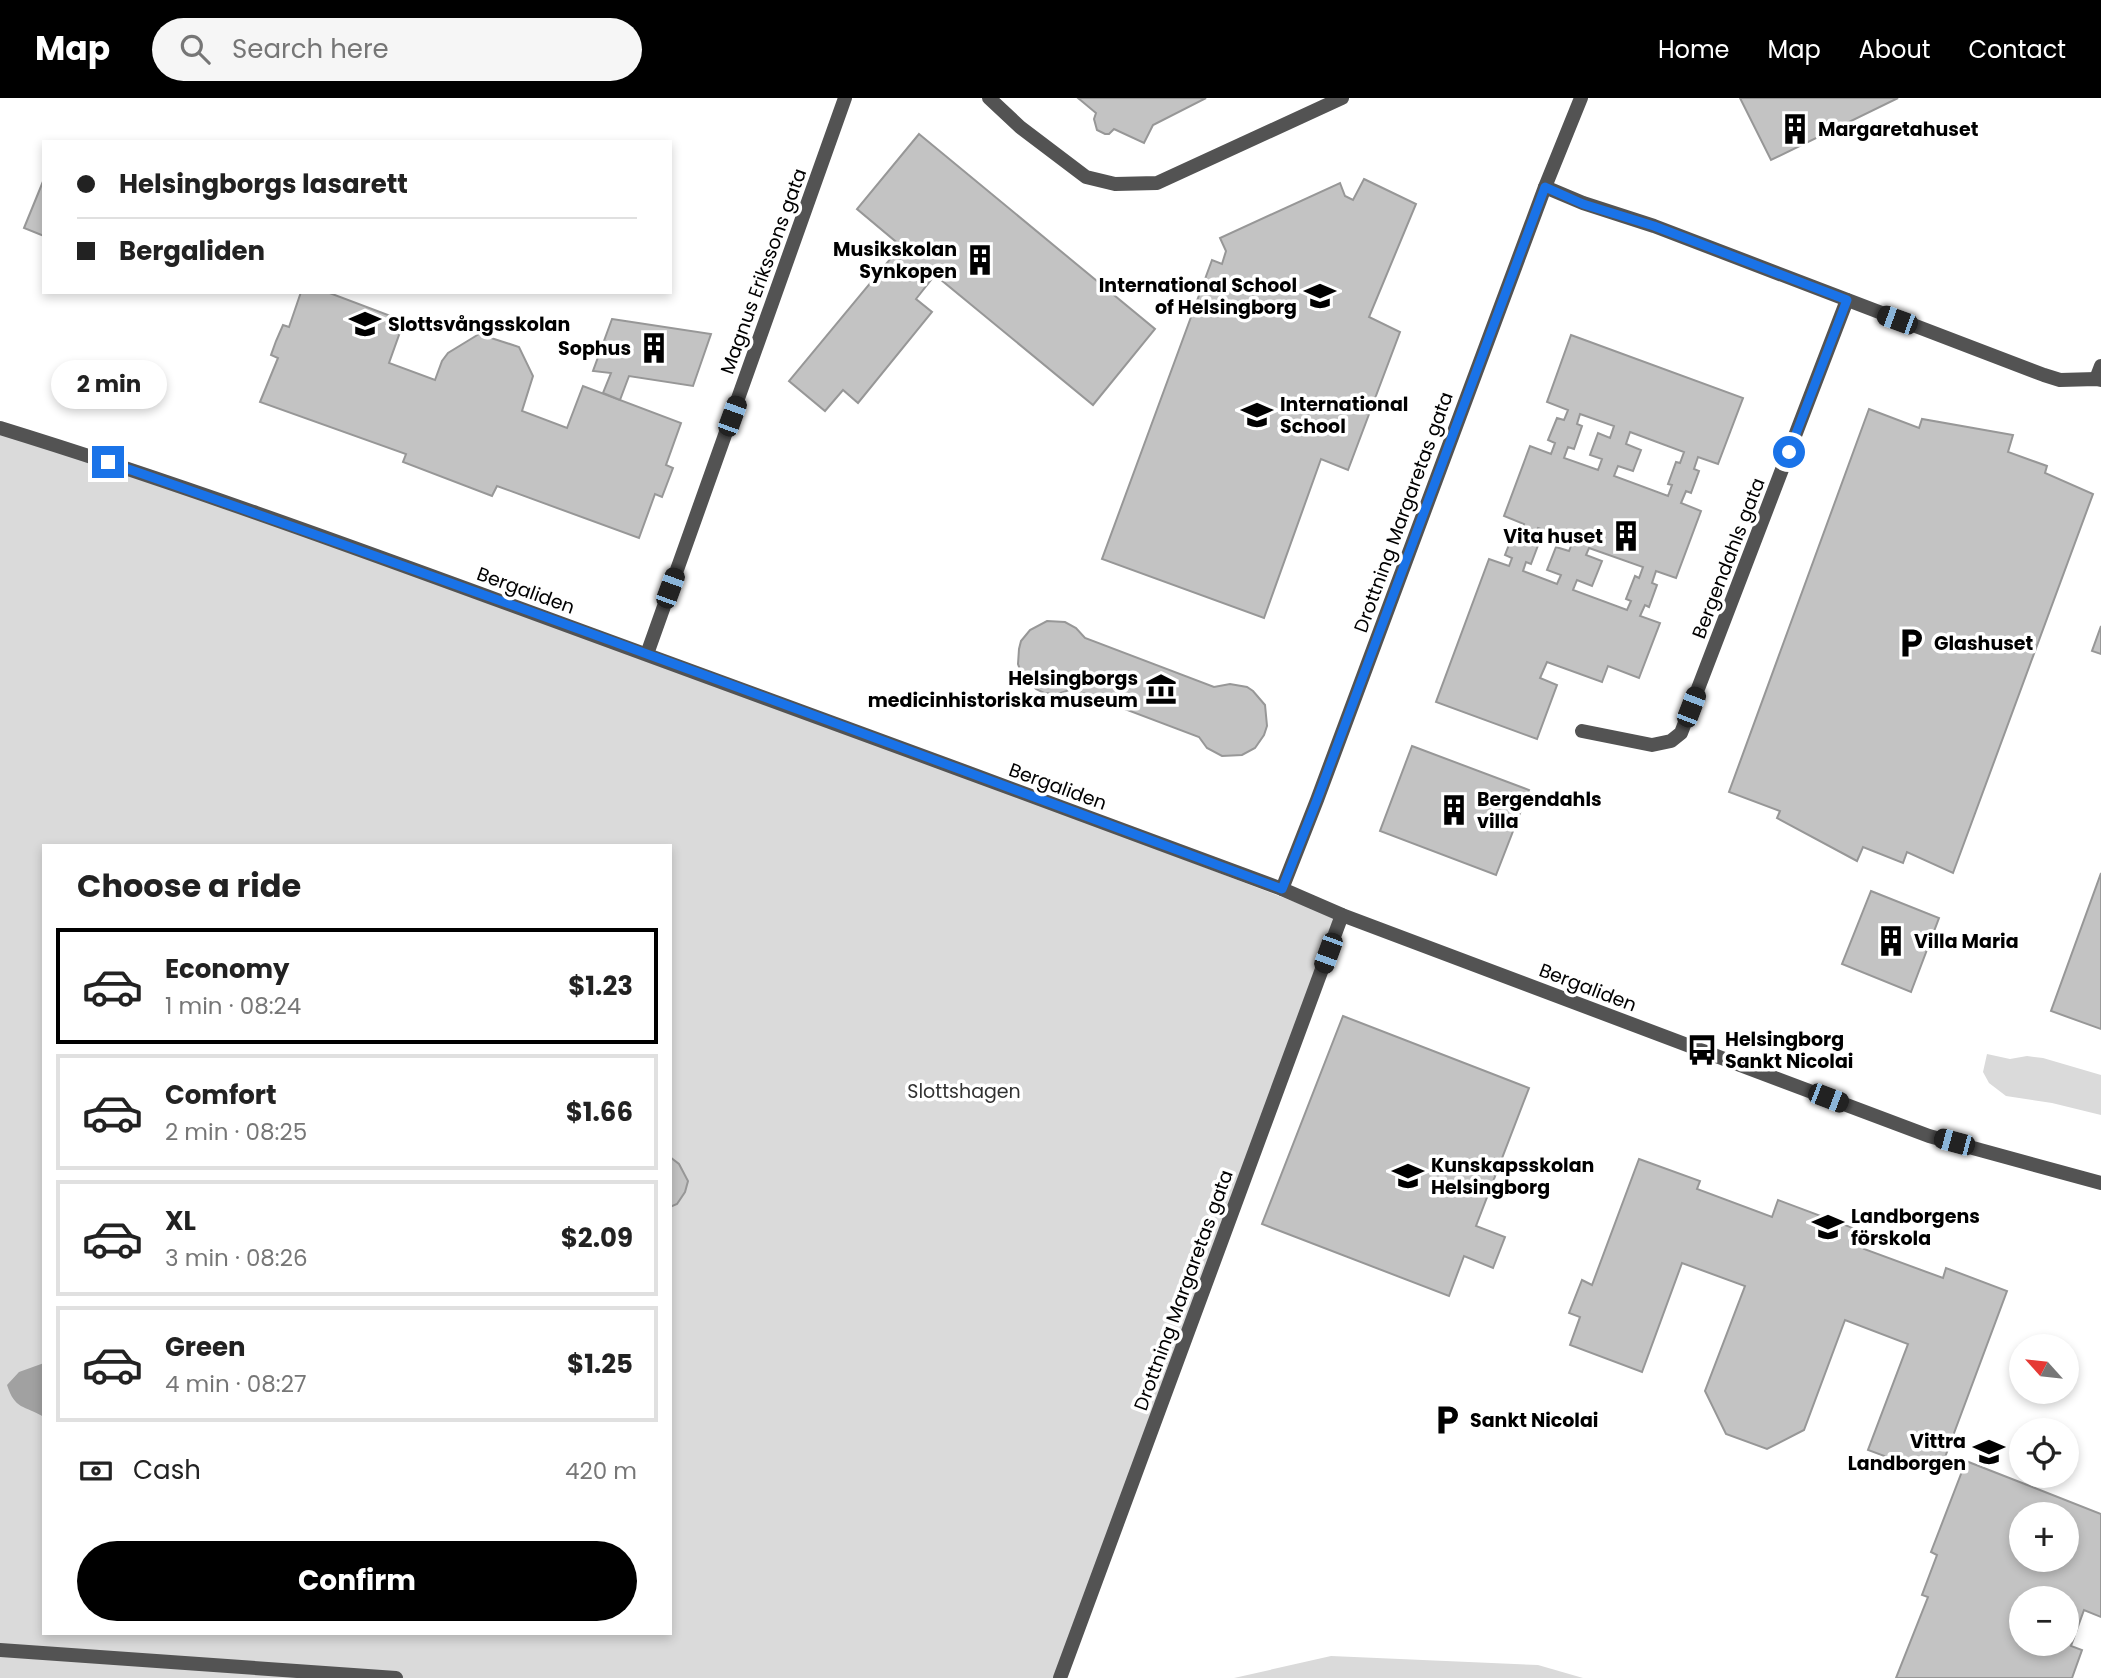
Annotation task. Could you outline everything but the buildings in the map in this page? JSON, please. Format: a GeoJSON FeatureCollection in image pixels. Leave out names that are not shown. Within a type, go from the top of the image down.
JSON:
{"type":"FeatureCollection","features":[{"type":"Feature","properties":{"kind":"street","name":"Magnus Erikssons gata"},"geometry":{"type":"LineString","coordinates":[[647,654],[845,98]]}},
{"type":"Feature","properties":{"kind":"street"},"geometry":{"type":"LineString","coordinates":[[989,98],[1020,127],[1086,177],[1115,184],[1157,183],[1342,98]]}},
{"type":"Feature","properties":{"kind":"street","name":"Drottning Margaretas gata"},"geometry":{"type":"LineString","coordinates":[[1282,889],[1545,187],[1581,98]]}},
{"type":"Feature","properties":{"kind":"street"},"geometry":{"type":"LineString","coordinates":[[1545,187],[1583,204],[1654,226],[2044,375],[2060,380],[2099,375]]}},
{"type":"Feature","properties":{"kind":"street","name":"Bergendahls gata"},"geometry":{"type":"LineString","coordinates":[[1582,731],[1652,745],[1671,741],[1681,733],[1847,300]]}},
{"type":"Feature","properties":{"kind":"street","name":"Bergaliden"},"geometry":{"type":"LineString","coordinates":[[0,428],[255,512],[647,654],[1282,889],[1342,915],[1929,1136],[2101,1183]]}},
{"type":"Feature","properties":{"kind":"street","name":"Drottning Margaretas gata"},"geometry":{"type":"LineString","coordinates":[[1060,1678],[1342,915]]}},
{"type":"Feature","properties":{"kind":"street"},"geometry":{"type":"LineString","coordinates":[[0,1650],[396,1678]]}},
{"type":"Feature","properties":{"kind":"green space","name":"Slottshagen"},"geometry":{"type":"Polygon","coordinates":[[[0,428],[647,654],[1339,919],[1060,1678],[0,1678],[0,428]]]}},
{"type":"Feature","properties":{"kind":"green space"},"geometry":{"type":"Polygon","coordinates":[[[1987,1054],[2010,1059],[2027,1056],[2043,1058],[2101,1075],[2101,1115],[2052,1103],[2006,1096],[1989,1083],[1983,1072],[1987,1054]]]}},
{"type":"Feature","properties":{"kind":"green space"},"geometry":{"type":"Polygon","coordinates":[[[1331,1656],[1538,1665],[1583,1678],[1234,1678],[1331,1656]]]}},
{"type":"Feature","properties":{"kind":"shaded area"},"geometry":{"type":"Polygon","coordinates":[[[42,1364],[42,1416],[13,1399],[7,1385],[19,1372],[42,1364]]]}},
{"type":"Feature","properties":{"kind":"place","name":"Margaretahuset"},"geometry":{"type":"Point","coordinates":[1795,129]}},
{"type":"Feature","properties":{"kind":"place","name":"Musikskolan Synkopen"},"geometry":{"type":"Point","coordinates":[980,260]}},
{"type":"Feature","properties":{"kind":"place","name":"International School of Helsingborg"},"geometry":{"type":"Point","coordinates":[1320,296]}},
{"type":"Feature","properties":{"kind":"place","name":"Slottsvångsskolan"},"geometry":{"type":"Point","coordinates":[365,324]}},
{"type":"Feature","properties":{"kind":"place","name":"Sophus"},"geometry":{"type":"Point","coordinates":[654,348]}},
{"type":"Feature","properties":{"kind":"place","name":"International School"},"geometry":{"type":"Point","coordinates":[1257,415]}},
{"type":"Feature","properties":{"kind":"place","name":"Vita huset"},"geometry":{"type":"Point","coordinates":[1626,536]}},
{"type":"Feature","properties":{"kind":"place","name":"Glashuset"},"geometry":{"type":"Point","coordinates":[1911,643]}},
{"type":"Feature","properties":{"kind":"place","name":"Helsingborgs medicinhistoriska museum"},"geometry":{"type":"Point","coordinates":[1161,689]}},
{"type":"Feature","properties":{"kind":"place","name":"Bergendahls villa"},"geometry":{"type":"Point","coordinates":[1454,810]}},
{"type":"Feature","properties":{"kind":"place","name":"Villa Maria"},"geometry":{"type":"Point","coordinates":[1891,941]}},
{"type":"Feature","properties":{"kind":"place","name":"Helsingborg Sankt Nicolai"},"geometry":{"type":"Point","coordinates":[1702,1050]}},
{"type":"Feature","properties":{"kind":"place","name":"Kunskapsskolan Helsingborg"},"geometry":{"type":"Point","coordinates":[1408,1176]}},
{"type":"Feature","properties":{"kind":"place","name":"Landborgens förskola"},"geometry":{"type":"Point","coordinates":[1828,1227]}},
{"type":"Feature","properties":{"kind":"place","name":"Sankt Nicolai"},"geometry":{"type":"Point","coordinates":[1447,1420]}},
{"type":"Feature","properties":{"kind":"place","name":"Vittra Landborgen"},"geometry":{"type":"Point","coordinates":[1989,1452]}},
{"type":"Feature","properties":{"kind":"route"},"geometry":{"type":"LineString","coordinates":[[108,462],[255,512],[569,626],[1282,889],[1545,187],[1583,204],[1654,226],[1847,300],[1789,452]]}}]}
